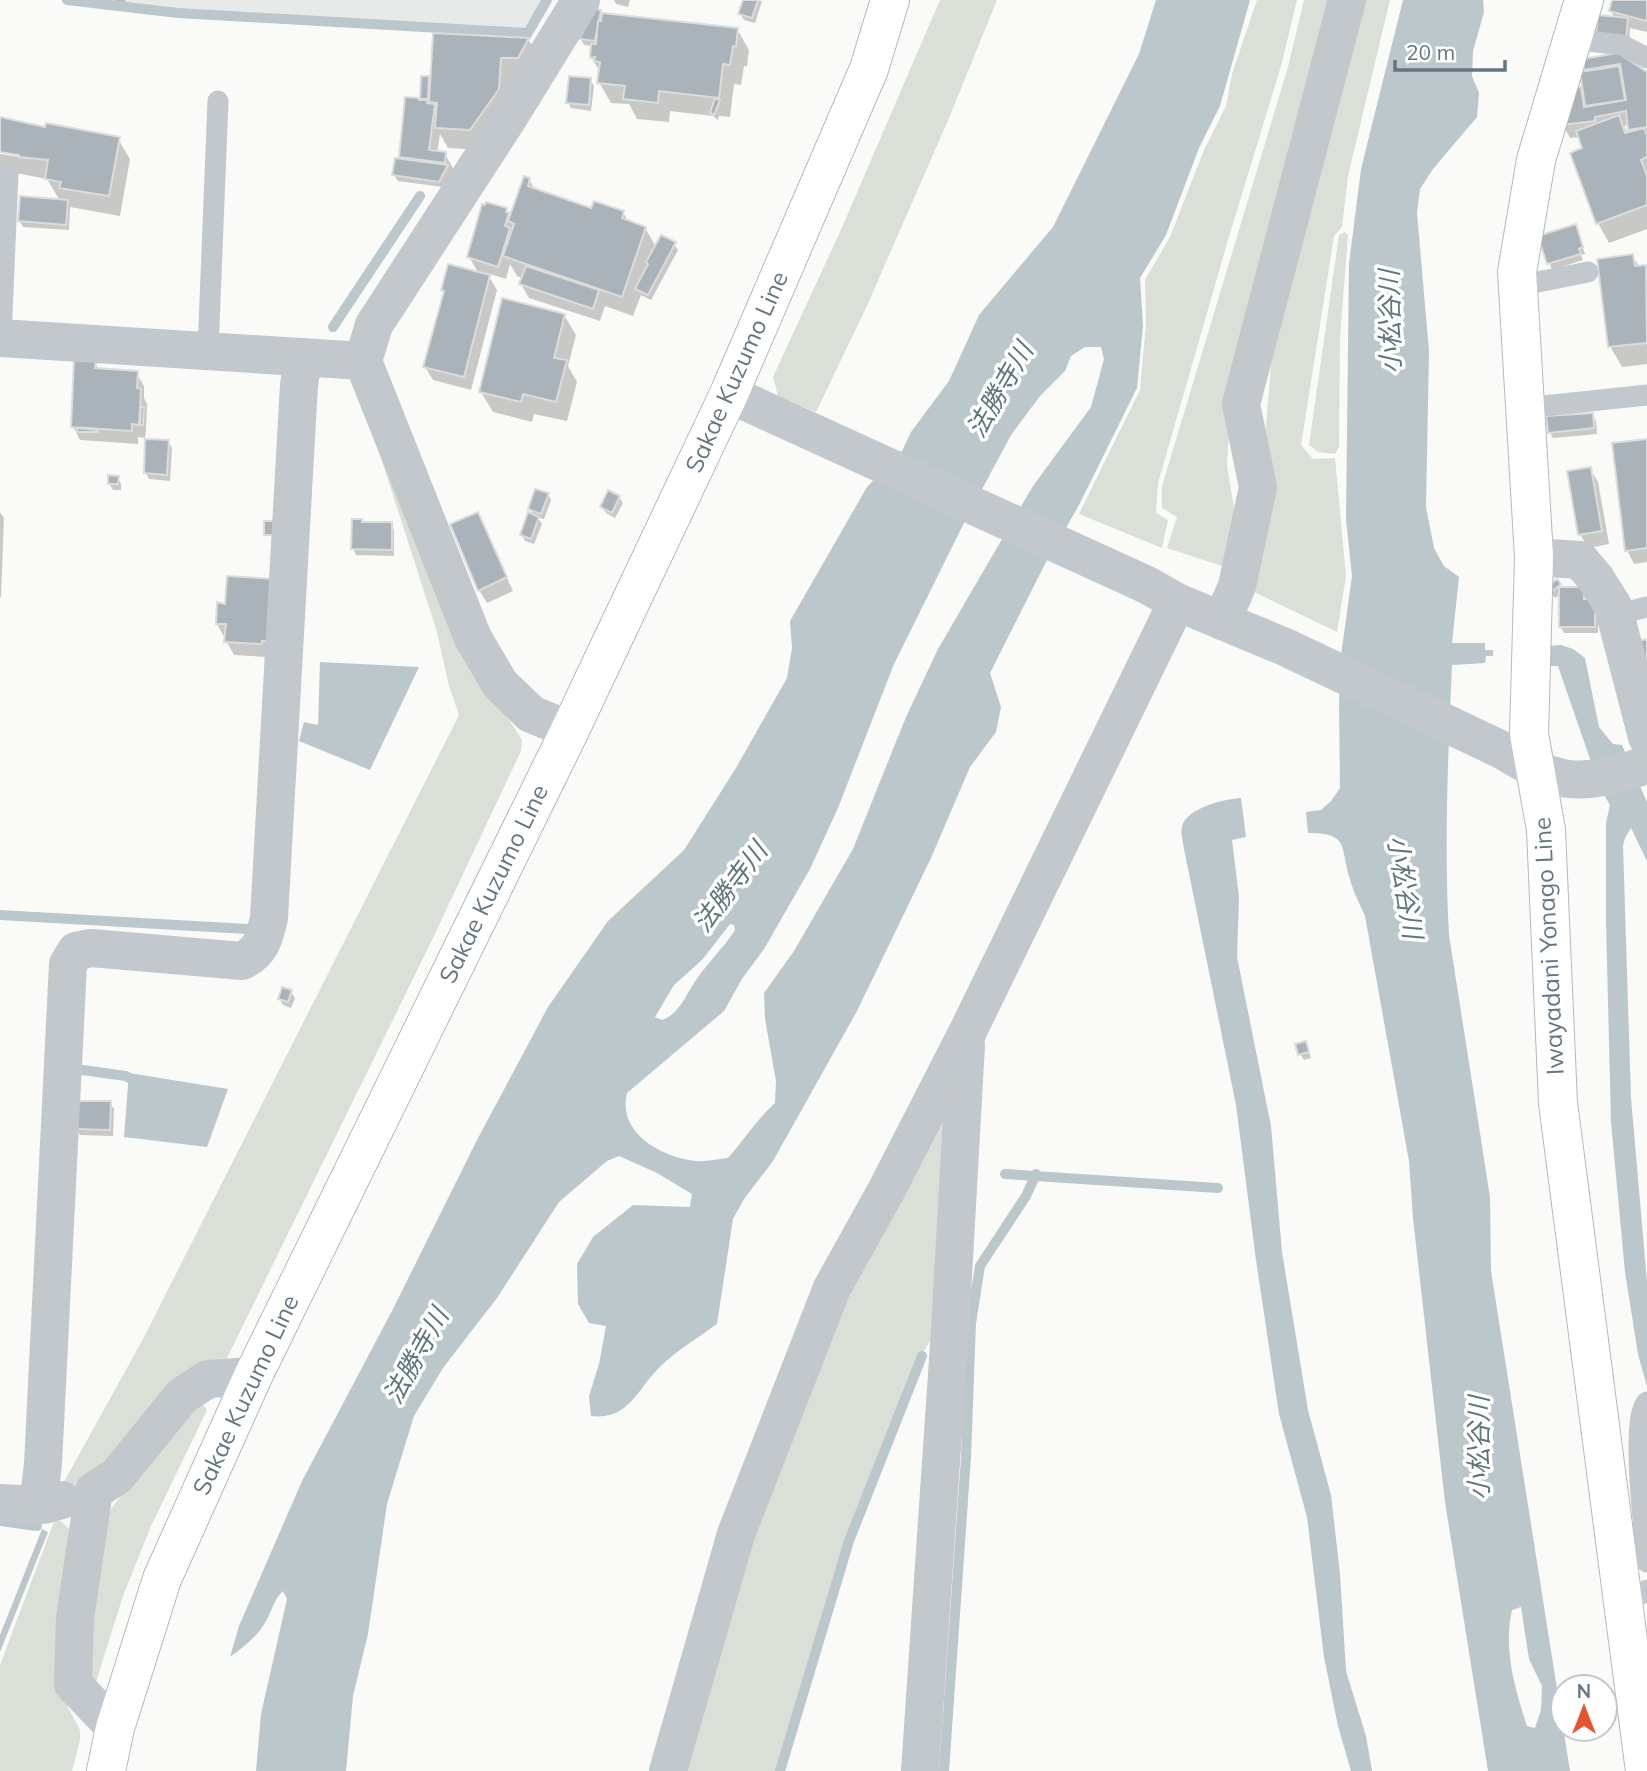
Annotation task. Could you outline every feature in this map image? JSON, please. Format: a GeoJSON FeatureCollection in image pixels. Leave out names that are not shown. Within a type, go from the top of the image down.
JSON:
{"type":"FeatureCollection","features":[{"type":"Feature","properties":{"kind":"main road","name":"Sakae Kuzumo Line"},"geometry":{"type":"LineString","coordinates":[[106,1771],[115,1728],[162,1579],[253,1376],[570,730],[729,394],[869,69],[890,0]]}},
{"type":"Feature","properties":{"kind":"main road","name":"Iwayadani Yonago Line"},"geometry":{"type":"LineString","coordinates":[[1584,0],[1536,160],[1517,272],[1534,557],[1529,734],[1519,761],[1546,830],[1558,1103],[1636,1598],[1645,1771]]}},
{"type":"Feature","properties":{"kind":"street"},"geometry":{"type":"LineString","coordinates":[[570,730],[531,714],[500,684],[472,638],[363,361],[374,325],[507,120],[580,0]]}},
{"type":"Feature","properties":{"kind":"street"},"geometry":{"type":"LineString","coordinates":[[1222,621],[1237,586],[1258,487],[1241,404],[1347,0]]}},
{"type":"Feature","properties":{"kind":"street"},"geometry":{"type":"LineString","coordinates":[[0,338],[363,361]]}},
{"type":"Feature","properties":{"kind":"street"},"geometry":{"type":"LineString","coordinates":[[38,1505],[43,1464],[68,964],[76,951],[91,948],[242,961],[253,956],[262,945],[270,918],[299,385],[303,357]]}},
{"type":"Feature","properties":{"kind":"street"},"geometry":{"type":"LineString","coordinates":[[729,394],[1222,621],[1285,647],[1519,761],[1565,779],[1591,780],[1644,756],[1631,611],[1613,606],[1580,560],[1534,557]]}},
{"type":"Feature","properties":{"kind":"street"},"geometry":{"type":"LineString","coordinates":[[668,1771],[736,1534],[832,1287],[886,1191],[967,1033],[1162,593]]}},
{"type":"Feature","properties":{"kind":"street"},"geometry":{"type":"LineString","coordinates":[[920,1771],[950,1344],[967,1033]]}},
{"type":"Feature","properties":{"kind":"street"},"geometry":{"type":"LineString","coordinates":[[0,1503],[38,1505],[94,1491],[117,1476],[182,1396],[208,1379],[253,1376]]}},
{"type":"Feature","properties":{"kind":"street"},"geometry":{"type":"LineString","coordinates":[[94,1491],[75,1618],[73,1684],[115,1728]]}},
{"type":"Feature","properties":{"kind":"lane"},"geometry":{"type":"LineString","coordinates":[[1572,39],[1622,45],[1647,58]]}},
{"type":"Feature","properties":{"kind":"lane"},"geometry":{"type":"LineString","coordinates":[[208,351],[218,101]]}},
{"type":"Feature","properties":{"kind":"lane"},"geometry":{"type":"LineString","coordinates":[[0,338],[8,173]]}},
{"type":"Feature","properties":{"kind":"lane"},"geometry":{"type":"LineString","coordinates":[[1518,286],[1588,272]]}},
{"type":"Feature","properties":{"kind":"lane"},"geometry":{"type":"LineString","coordinates":[[1525,408],[1647,395]]}},
{"type":"Feature","properties":{"kind":"lane"},"geometry":{"type":"LineString","coordinates":[[1646,1402],[1640,1412],[1638,1439],[1647,1562]]}},
{"type":"Feature","properties":{"kind":"shaded area"},"geometry":{"type":"Polygon","coordinates":[[[86,0],[545,0],[526,31],[178,11],[86,0]]]}},
{"type":"Feature","properties":{"kind":"shaded area"},"geometry":{"type":"Polygon","coordinates":[[[940,0],[997,0],[866,308],[816,412],[778,396],[773,377],[840,232],[940,0]]]}},
{"type":"Feature","properties":{"kind":"shaded area"},"geometry":{"type":"Polygon","coordinates":[[[1257,0],[1297,0],[1281,66],[1158,483],[1156,513],[1168,520],[1162,548],[1079,514],[1140,390],[1146,323],[1145,280],[1170,237],[1204,150],[1226,106],[1232,74],[1257,0]]]}},
{"type":"Feature","properties":{"kind":"shaded area"},"geometry":{"type":"Polygon","coordinates":[[[1304,0],[1336,0],[1229,432],[1227,466],[1236,520],[1222,566],[1167,548],[1177,517],[1162,508],[1162,486],[1288,67],[1304,0]]]}},
{"type":"Feature","properties":{"kind":"shaded area"},"geometry":{"type":"Polygon","coordinates":[[[1359,0],[1390,0],[1348,176],[1342,227],[1334,236],[1301,445],[1313,459],[1335,458],[1346,576],[1337,632],[1252,591],[1272,354],[1359,0]]]}},
{"type":"Feature","properties":{"kind":"shaded area"},"geometry":{"type":"Polygon","coordinates":[[[1345,232],[1348,235],[1340,338],[1339,447],[1335,454],[1318,452],[1309,445],[1339,235],[1345,232]]]}},
{"type":"Feature","properties":{"kind":"shaded area"},"geometry":{"type":"Polygon","coordinates":[[[357,383],[479,673],[522,740],[521,751],[432,940],[226,1360],[81,1486],[60,1489],[143,1339],[459,715],[449,686],[437,632],[357,383]]]}},
{"type":"Feature","properties":{"kind":"shaded area"},"geometry":{"type":"Polygon","coordinates":[[[944,1089],[943,1321],[920,1357],[846,1543],[778,1771],[675,1771],[804,1374],[944,1089]]]}},
{"type":"Feature","properties":{"kind":"shaded area"},"geometry":{"type":"Polygon","coordinates":[[[202,1404],[207,1410],[151,1526],[123,1596],[96,1682],[85,1676],[106,1520],[111,1509],[182,1418],[202,1404]]]}},
{"type":"Feature","properties":{"kind":"shaded area"},"geometry":{"type":"Polygon","coordinates":[[[55,1519],[73,1533],[64,1700],[80,1730],[80,1740],[72,1771],[0,1771],[0,1665],[55,1519]]]}},
{"type":"Feature","properties":{"kind":"water","name":"法勝寺川"},"geometry":{"type":"Polygon","coordinates":[[[1156,0],[1250,0],[1220,106],[1199,148],[1166,235],[1140,278],[1143,326],[1137,388],[990,673],[1001,707],[996,732],[970,767],[931,858],[857,1011],[773,1161],[744,1199],[733,1219],[717,1324],[663,1364],[624,1408],[604,1416],[591,1416],[589,1396],[599,1364],[606,1326],[589,1323],[578,1304],[577,1264],[593,1237],[633,1205],[690,1207],[692,1194],[657,1173],[619,1156],[607,1161],[559,1202],[497,1298],[443,1368],[414,1416],[387,1504],[368,1634],[353,1696],[346,1771],[256,1771],[261,1714],[287,1599],[283,1591],[259,1632],[230,1657],[239,1626],[302,1481],[393,1309],[476,1142],[548,1007],[608,921],[684,850],[736,768],[787,678],[792,648],[790,621],[867,487],[902,451],[911,432],[949,381],[979,315],[1053,227],[1139,54],[1156,0]],[[1085,347],[1071,356],[1065,371],[1040,396],[1011,435],[964,523],[894,664],[838,808],[810,869],[764,949],[742,979],[724,1011],[627,1093],[629,1120],[635,1131],[656,1148],[682,1159],[695,1161],[728,1158],[775,1103],[776,1081],[765,1019],[764,993],[794,951],[853,849],[906,717],[938,649],[1033,486],[1091,407],[1104,359],[1101,347],[1085,347]],[[730,924],[702,960],[674,985],[655,1017],[662,1020],[677,1009],[735,930],[734,925],[730,924]]]}},
{"type":"Feature","properties":{"kind":"water","name":"小松谷川"},"geometry":{"type":"Polygon","coordinates":[[[1403,0],[1483,0],[1484,12],[1473,51],[1472,76],[1479,93],[1477,117],[1433,169],[1420,189],[1417,213],[1429,351],[1426,507],[1434,548],[1444,566],[1459,577],[1452,643],[1485,643],[1485,650],[1493,650],[1493,656],[1486,656],[1485,663],[1452,665],[1447,834],[1449,935],[1490,1197],[1491,1271],[1555,1673],[1549,1673],[1549,1743],[1566,1743],[1570,1771],[1488,1771],[1445,1502],[1409,1161],[1365,916],[1351,884],[1341,844],[1331,836],[1308,833],[1306,812],[1321,810],[1340,788],[1341,655],[1352,576],[1346,519],[1349,264],[1361,169],[1403,0]],[[1521,1607],[1512,1610],[1509,1639],[1515,1683],[1527,1726],[1535,1728],[1541,1710],[1542,1686],[1529,1659],[1521,1607]]]}},
{"type":"Feature","properties":{"kind":"water"},"geometry":{"type":"Polygon","coordinates":[[[1561,645],[1573,649],[1585,658],[1599,727],[1613,744],[1622,745],[1647,802],[1647,861],[1631,828],[1623,846],[1631,1098],[1647,1282],[1647,1387],[1638,1354],[1625,1272],[1611,1122],[1606,922],[1606,823],[1610,805],[1600,788],[1558,666],[1550,666],[1549,646],[1561,645]]]}},
{"type":"Feature","properties":{"kind":"water"},"geometry":{"type":"Polygon","coordinates":[[[320,662],[419,667],[370,770],[299,741],[304,722],[318,725],[320,662]]]}},
{"type":"Feature","properties":{"kind":"water"},"geometry":{"type":"Polygon","coordinates":[[[1241,798],[1246,837],[1232,840],[1239,897],[1237,957],[1271,1126],[1282,1252],[1308,1410],[1331,1495],[1340,1574],[1346,1671],[1366,1736],[1372,1771],[1351,1771],[1338,1726],[1324,1657],[1307,1517],[1279,1414],[1236,1105],[1181,829],[1185,820],[1198,810],[1225,800],[1241,798]]]}},
{"type":"Feature","properties":{"kind":"water"},"geometry":{"type":"Polygon","coordinates":[[[129,1073],[228,1089],[207,1147],[124,1137],[129,1073]]]}},
{"type":"Feature","properties":{"kind":"water"},"geometry":{"type":"Polygon","coordinates":[[[42,1529],[48,1532],[0,1652],[0,1635],[42,1529]]]}},
{"type":"Feature","properties":{"kind":"building"},"geometry":{"type":"Polygon","coordinates":[[[743,0],[758,0],[752,18],[738,14],[743,0]]]}},
{"type":"Feature","properties":{"kind":"building"},"geometry":{"type":"Polygon","coordinates":[[[1612,0],[1647,0],[1647,21],[1609,11],[1612,0]]]}},
{"type":"Feature","properties":{"kind":"building"},"geometry":{"type":"Polygon","coordinates":[[[596,9],[601,10],[595,41],[579,39],[596,9]]]}},
{"type":"Feature","properties":{"kind":"building"},"geometry":{"type":"Polygon","coordinates":[[[602,13],[738,28],[730,65],[723,64],[719,98],[659,91],[658,103],[623,99],[625,86],[597,83],[600,62],[594,61],[595,57],[590,58],[591,44],[596,44],[598,21],[601,21],[602,13]]]}},
{"type":"Feature","properties":{"kind":"building"},"geometry":{"type":"Polygon","coordinates":[[[1598,15],[1628,18],[1626,38],[1596,36],[1598,15]]]}},
{"type":"Feature","properties":{"kind":"building"},"geometry":{"type":"Polygon","coordinates":[[[433,33],[529,38],[518,58],[501,58],[499,89],[470,130],[435,128],[437,103],[429,102],[433,33]]]}},
{"type":"Feature","properties":{"kind":"building"},"geometry":{"type":"Polygon","coordinates":[[[1618,53],[1647,72],[1647,127],[1628,130],[1626,111],[1595,117],[1595,121],[1561,125],[1573,88],[1581,87],[1584,107],[1626,100],[1620,64],[1584,70],[1582,59],[1618,53]]]}},
{"type":"Feature","properties":{"kind":"building"},"geometry":{"type":"Polygon","coordinates":[[[1619,66],[1625,100],[1585,106],[1580,72],[1619,66]]]}},
{"type":"Feature","properties":{"kind":"building"},"geometry":{"type":"Polygon","coordinates":[[[421,76],[429,76],[428,99],[420,99],[421,76]]]}},
{"type":"Feature","properties":{"kind":"building"},"geometry":{"type":"Polygon","coordinates":[[[569,76],[591,78],[589,105],[566,103],[569,76]]]}},
{"type":"Feature","properties":{"kind":"building"},"geometry":{"type":"Polygon","coordinates":[[[405,97],[428,100],[427,103],[435,104],[429,150],[446,152],[445,163],[399,157],[405,97]]]}},
{"type":"Feature","properties":{"kind":"building"},"geometry":{"type":"Polygon","coordinates":[[[715,98],[720,100],[714,115],[710,113],[715,98]]]}},
{"type":"Feature","properties":{"kind":"building"},"geometry":{"type":"Polygon","coordinates":[[[1619,115],[1625,133],[1644,128],[1647,135],[1647,157],[1641,160],[1647,176],[1647,205],[1596,224],[1570,153],[1582,148],[1576,131],[1619,115]]]}},
{"type":"Feature","properties":{"kind":"building"},"geometry":{"type":"Polygon","coordinates":[[[0,117],[45,127],[46,123],[120,137],[109,196],[59,188],[61,182],[45,179],[48,160],[0,152],[0,117]]]}},
{"type":"Feature","properties":{"kind":"building"},"geometry":{"type":"Polygon","coordinates":[[[395,158],[448,165],[439,182],[392,175],[395,158]]]}},
{"type":"Feature","properties":{"kind":"building"},"geometry":{"type":"Polygon","coordinates":[[[524,176],[530,178],[528,186],[591,208],[594,201],[624,211],[622,218],[646,227],[622,297],[503,256],[514,224],[508,221],[524,176]]]}},
{"type":"Feature","properties":{"kind":"building"},"geometry":{"type":"Polygon","coordinates":[[[20,196],[68,200],[66,225],[18,221],[20,196]]]}},
{"type":"Feature","properties":{"kind":"building"},"geometry":{"type":"Polygon","coordinates":[[[486,202],[507,208],[506,212],[509,213],[505,226],[510,228],[498,267],[467,257],[482,204],[485,205],[486,202]]]}},
{"type":"Feature","properties":{"kind":"building"},"geometry":{"type":"Polygon","coordinates":[[[1576,224],[1583,247],[1579,249],[1581,254],[1547,264],[1538,236],[1576,224]]]}},
{"type":"Feature","properties":{"kind":"building"},"geometry":{"type":"Polygon","coordinates":[[[661,235],[676,242],[648,295],[635,289],[661,235]]]}},
{"type":"Feature","properties":{"kind":"building"},"geometry":{"type":"Polygon","coordinates":[[[1633,254],[1635,266],[1646,265],[1647,343],[1608,347],[1597,259],[1633,254]]]}},
{"type":"Feature","properties":{"kind":"building"},"geometry":{"type":"Polygon","coordinates":[[[448,264],[490,275],[464,377],[423,367],[444,291],[441,290],[448,264]]]}},
{"type":"Feature","properties":{"kind":"building"},"geometry":{"type":"Polygon","coordinates":[[[526,266],[599,290],[593,309],[519,284],[526,266]]]}},
{"type":"Feature","properties":{"kind":"building"},"geometry":{"type":"Polygon","coordinates":[[[502,298],[565,314],[554,358],[567,360],[556,402],[523,394],[521,402],[479,392],[502,298]]]}},
{"type":"Feature","properties":{"kind":"building"},"geometry":{"type":"Polygon","coordinates":[[[74,360],[96,361],[95,368],[138,371],[137,388],[141,389],[139,425],[132,424],[132,431],[71,427],[74,360]]]}},
{"type":"Feature","properties":{"kind":"building"},"geometry":{"type":"Polygon","coordinates":[[[141,407],[144,407],[143,425],[140,425],[141,407]]]}},
{"type":"Feature","properties":{"kind":"building"},"geometry":{"type":"Polygon","coordinates":[[[1593,413],[1594,428],[1548,433],[1546,416],[1593,413]]]}},
{"type":"Feature","properties":{"kind":"building"},"geometry":{"type":"Polygon","coordinates":[[[77,428],[98,430],[98,432],[77,432],[77,428]]]}},
{"type":"Feature","properties":{"kind":"building"},"geometry":{"type":"Polygon","coordinates":[[[145,439],[169,440],[167,475],[144,473],[145,439]]]}},
{"type":"Feature","properties":{"kind":"building"},"geometry":{"type":"Polygon","coordinates":[[[1647,439],[1647,548],[1625,551],[1612,443],[1647,439]]]}},
{"type":"Feature","properties":{"kind":"building"},"geometry":{"type":"Polygon","coordinates":[[[1591,467],[1602,531],[1578,535],[1567,471],[1591,467]]]}},
{"type":"Feature","properties":{"kind":"building"},"geometry":{"type":"Polygon","coordinates":[[[108,475],[119,476],[118,484],[108,484],[108,475]]]}},
{"type":"Feature","properties":{"kind":"building"},"geometry":{"type":"Polygon","coordinates":[[[535,489],[549,493],[541,514],[528,509],[535,489]]]}},
{"type":"Feature","properties":{"kind":"building"},"geometry":{"type":"Polygon","coordinates":[[[608,490],[620,496],[612,513],[600,507],[608,490]]]}},
{"type":"Feature","properties":{"kind":"building"},"geometry":{"type":"Polygon","coordinates":[[[478,512],[507,577],[478,591],[450,524],[478,512]]]}},
{"type":"Feature","properties":{"kind":"building"},"geometry":{"type":"Polygon","coordinates":[[[528,512],[539,517],[531,539],[520,535],[528,512]]]}},
{"type":"Feature","properties":{"kind":"building"},"geometry":{"type":"Polygon","coordinates":[[[352,519],[362,519],[362,522],[392,522],[392,550],[351,549],[352,519]]]}},
{"type":"Feature","properties":{"kind":"building"},"geometry":{"type":"Polygon","coordinates":[[[264,521],[281,521],[280,535],[264,535],[264,521]]]}},
{"type":"Feature","properties":{"kind":"building"},"geometry":{"type":"Polygon","coordinates":[[[227,576],[275,579],[271,641],[262,641],[262,644],[224,642],[226,624],[216,624],[217,602],[225,604],[227,576]]]}},
{"type":"Feature","properties":{"kind":"building"},"geometry":{"type":"Polygon","coordinates":[[[1557,579],[1561,584],[1550,593],[1546,588],[1557,579]]]}},
{"type":"Feature","properties":{"kind":"building"},"geometry":{"type":"Polygon","coordinates":[[[1559,587],[1584,587],[1584,599],[1595,599],[1595,627],[1559,627],[1559,587]]]}},
{"type":"Feature","properties":{"kind":"building"},"geometry":{"type":"Polygon","coordinates":[[[1647,639],[1647,678],[1635,642],[1647,639]]]}},
{"type":"Feature","properties":{"kind":"building"},"geometry":{"type":"Polygon","coordinates":[[[282,987],[292,990],[288,1002],[278,999],[282,987]]]}},
{"type":"Feature","properties":{"kind":"building"},"geometry":{"type":"Polygon","coordinates":[[[1306,1041],[1309,1052],[1298,1055],[1295,1044],[1306,1041]]]}},
{"type":"Feature","properties":{"kind":"building"},"geometry":{"type":"Polygon","coordinates":[[[75,1101],[111,1101],[110,1130],[74,1129],[75,1101]]]}},
{"type":"Feature","properties":{"kind":"waterway"},"geometry":{"type":"LineString","coordinates":[[67,0],[178,13],[527,33]]}},
{"type":"Feature","properties":{"kind":"waterway"},"geometry":{"type":"LineString","coordinates":[[526,36],[547,0]]}},
{"type":"Feature","properties":{"kind":"waterway"},"geometry":{"type":"LineString","coordinates":[[333,327],[420,196]]}},
{"type":"Feature","properties":{"kind":"waterway"},"geometry":{"type":"LineString","coordinates":[[0,915],[247,929]]}},
{"type":"Feature","properties":{"kind":"waterway"},"geometry":{"type":"LineString","coordinates":[[75,1069],[126,1076],[139,1084]]}},
{"type":"Feature","properties":{"kind":"waterway"},"geometry":{"type":"LineString","coordinates":[[1005,1174],[1218,1188]]}},
{"type":"Feature","properties":{"kind":"waterway"},"geometry":{"type":"LineString","coordinates":[[944,1771],[966,1457],[971,1323],[980,1266],[1026,1196],[1036,1174]]}},
{"type":"Feature","properties":{"kind":"waterway"},"geometry":{"type":"LineString","coordinates":[[780,1771],[849,1541],[922,1356]]}},
{"type":"Feature","properties":{"kind":"waterway"},"geometry":{"type":"LineString","coordinates":[[0,1521],[37,1526]]}}]}
